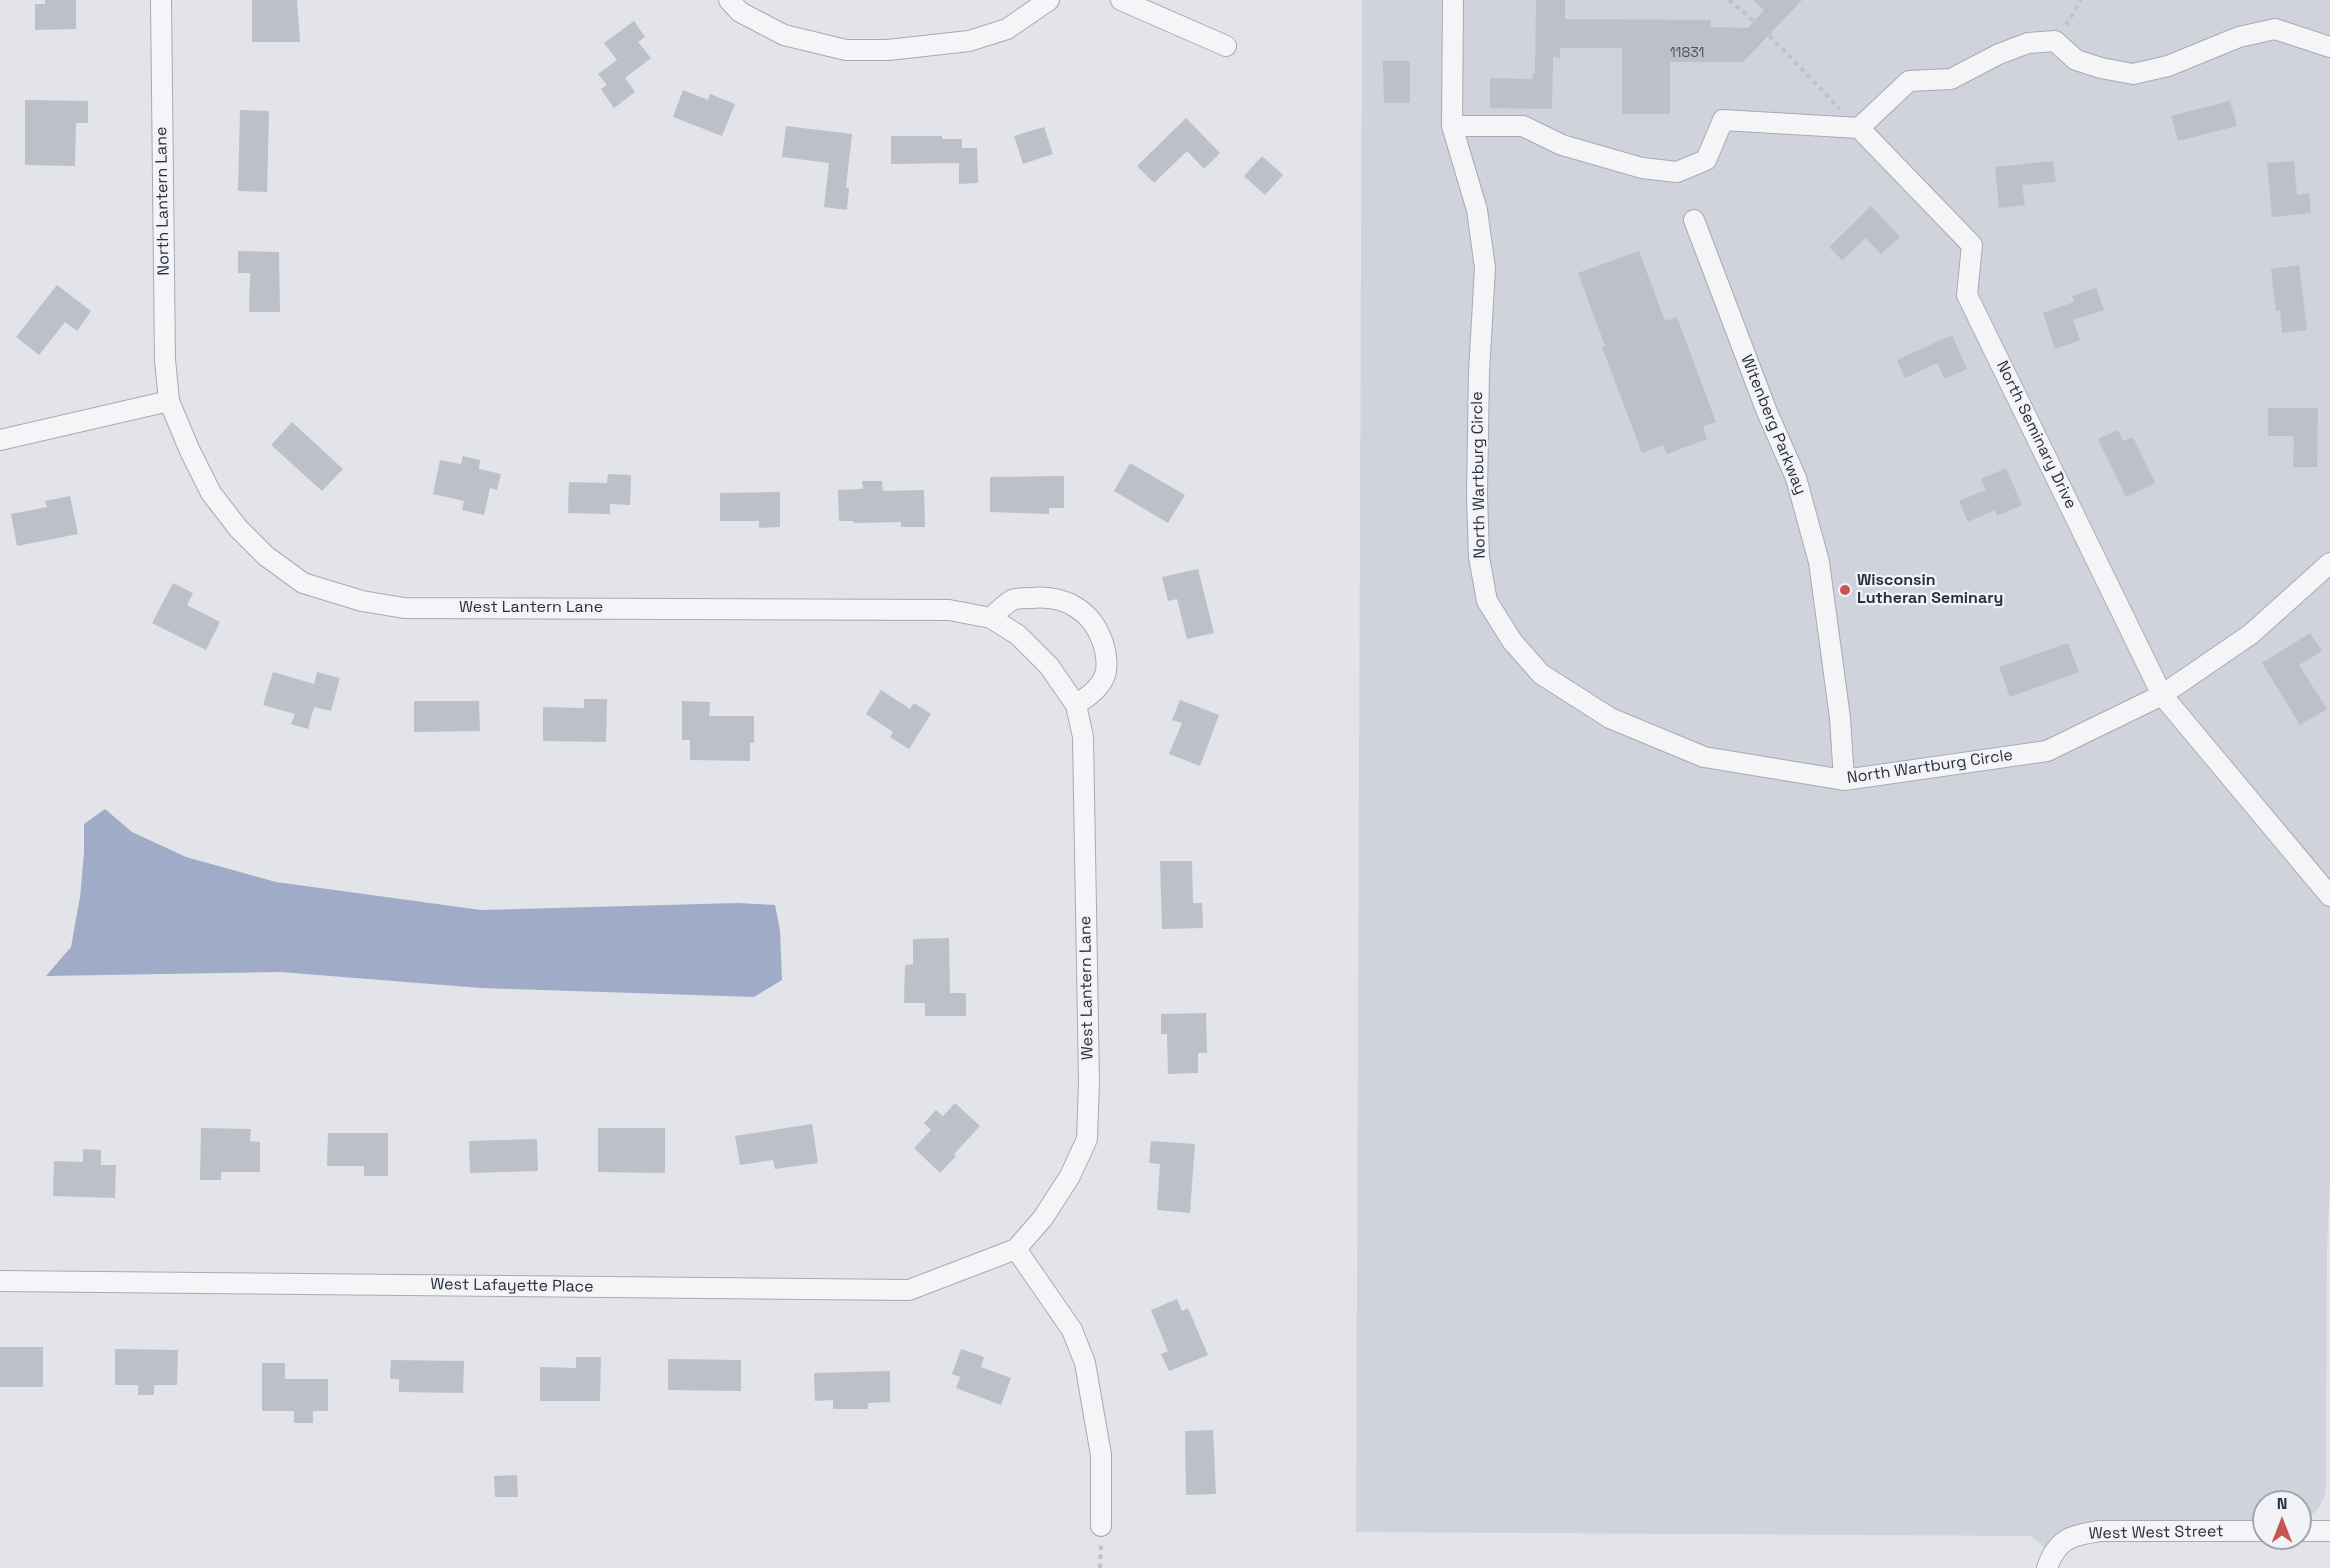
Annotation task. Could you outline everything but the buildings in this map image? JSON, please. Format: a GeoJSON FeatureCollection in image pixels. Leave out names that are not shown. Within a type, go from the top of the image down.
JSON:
{"type":"FeatureCollection","features":[{"type":"Feature","properties":{"kind":"street","name":"North Lantern Lane"},"geometry":{"type":"LineString","coordinates":[[161,0],[165,360],[169,402]]}},
{"type":"Feature","properties":{"kind":"street"},"geometry":{"type":"LineString","coordinates":[[735,6],[784,35],[846,50],[888,50],[969,41],[1007,29],[1049,0]]}},
{"type":"Feature","properties":{"kind":"street"},"geometry":{"type":"LineString","coordinates":[[1121,0],[1226,46]]}},
{"type":"Feature","properties":{"kind":"street","name":"North Wartburg Circle"},"geometry":{"type":"LineString","coordinates":[[1453,0],[1452,126],[1477,210],[1485,268],[1479,372],[1477,495],[1479,557],[1487,601],[1512,640],[1541,674],[1610,718],[1704,757],[1844,780],[2047,751],[2162,695],[2251,634],[2330,563]]}},
{"type":"Feature","properties":{"kind":"street"},"geometry":{"type":"LineString","coordinates":[[1452,126],[1523,126],[1562,145],[1642,168],[1677,172],[1706,160],[1723,120],[1859,129],[1909,81],[1951,79],[1999,54],[2028,43],[2055,41],[2076,60],[2101,68],[2133,74],[2168,66],[2239,37],[2275,29],[2330,47]]}},
{"type":"Feature","properties":{"kind":"street","name":"North Seminary Drive"},"geometry":{"type":"LineString","coordinates":[[1859,129],[1972,245],[1967,295],[2162,695],[2330,896]]}},
{"type":"Feature","properties":{"kind":"street","name":"Witenberg Parkway"},"geometry":{"type":"LineString","coordinates":[[1694,220],[1763,401],[1796,478],[1819,562],[1840,718],[1844,780]]}},
{"type":"Feature","properties":{"kind":"street"},"geometry":{"type":"LineString","coordinates":[[0,440],[169,402]]}},
{"type":"Feature","properties":{"kind":"street","name":"West Lantern Lane"},"geometry":{"type":"LineString","coordinates":[[169,402],[211,493],[238,528],[266,556],[303,583],[362,601],[404,608],[949,610],[990,618],[1018,634],[1049,666],[1076,705],[1083,737],[1089,1082],[1087,1139],[1065,1184],[1043,1218],[1016,1249]]}},
{"type":"Feature","properties":{"kind":"street"},"geometry":{"type":"LineString","coordinates":[[990,618],[1014,599],[1035,597],[1053,597],[1072,603],[1089,616],[1099,633],[1105,651],[1105,674],[1093,693],[1076,705]]}},
{"type":"Feature","properties":{"kind":"street"},"geometry":{"type":"LineString","coordinates":[[1016,1249],[1072,1330],[1085,1363],[1101,1455],[1101,1526]]}},
{"type":"Feature","properties":{"kind":"street","name":"West Lafayette Place"},"geometry":{"type":"LineString","coordinates":[[0,1281],[909,1290],[1016,1249]]}},
{"type":"Feature","properties":{"kind":"street","name":"West West Street"},"geometry":{"type":"LineString","coordinates":[[2051,1559],[2063,1541],[2100,1531],[2252,1531]]}},
{"type":"Feature","properties":{"kind":"street"},"geometry":{"type":"LineString","coordinates":[[2312,1531],[2330,1531]]}},
{"type":"Feature","properties":{"kind":"path"},"geometry":{"type":"LineString","coordinates":[[1729,0],[1761,27],[1859,129]]}},
{"type":"Feature","properties":{"kind":"path"},"geometry":{"type":"LineString","coordinates":[[2055,41],[2081,0]]}},
{"type":"Feature","properties":{"kind":"shaded area","name":"Wisconsin Lutheran Seminary"},"geometry":{"type":"Polygon","coordinates":[[[1362,0],[2330,0],[2330,1180],[2327,1248],[2326,1482],[2325,1495],[2319,1508],[2312,1514],[2312,1490],[2252,1490],[2252,1525],[2058,1535],[2045,1548],[2031,1536],[1356,1532],[1362,0]]]}},
{"type":"Feature","properties":{"kind":"water"},"geometry":{"type":"Polygon","coordinates":[[[105,809],[132,832],[186,857],[276,882],[481,910],[738,903],[775,905],[780,930],[782,980],[754,997],[481,988],[280,972],[46,976],[71,947],[80,897],[84,824],[105,809]]]}},
{"type":"Feature","properties":{"kind":"place","name":"Wisconsin Lutheran Seminary"},"geometry":{"type":"Point","coordinates":[1845,590]}}]}
